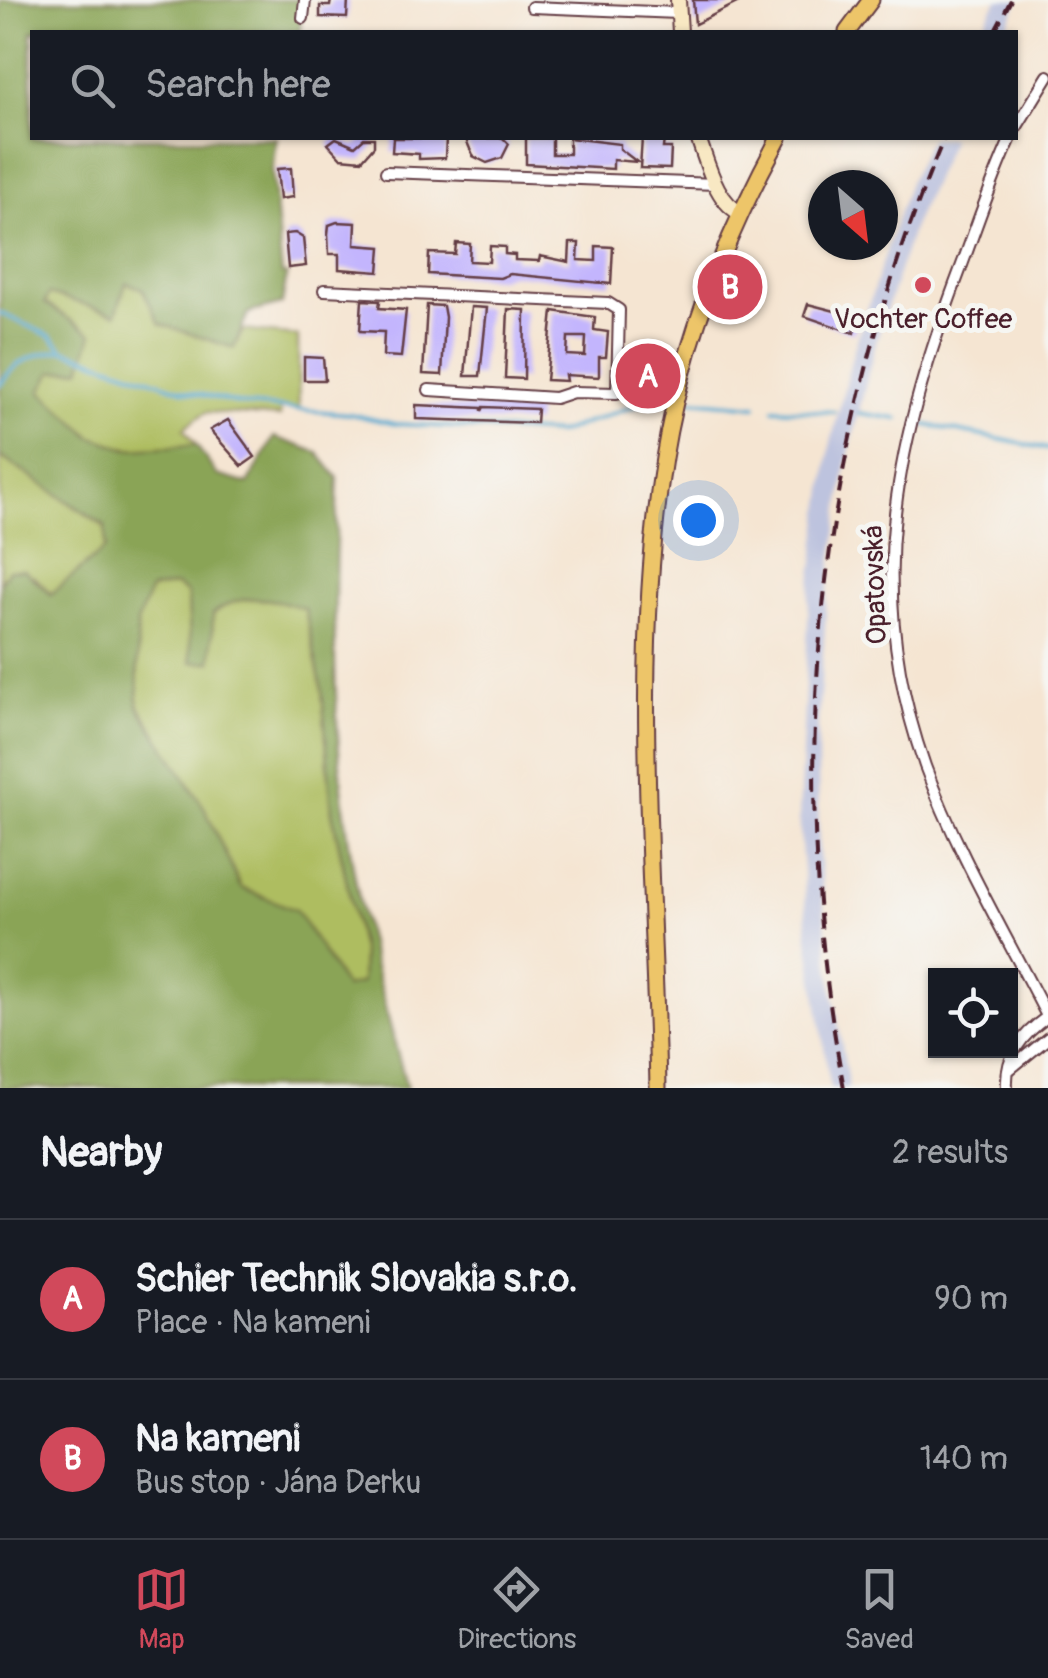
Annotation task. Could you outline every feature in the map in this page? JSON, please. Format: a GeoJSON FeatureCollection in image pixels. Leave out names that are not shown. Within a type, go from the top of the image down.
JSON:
{"type":"FeatureCollection","features":[{"type":"Feature","properties":{"kind":"main road"},"geometry":{"type":"LineString","coordinates":[[848,30],[871,0]]}},
{"type":"Feature","properties":{"kind":"main road"},"geometry":{"type":"LineString","coordinates":[[658,1088],[648,624],[656,516],[676,400],[702,310],[740,213],[777,140]]}},
{"type":"Feature","properties":{"kind":"street"},"geometry":{"type":"LineString","coordinates":[[303,18],[305,0]]}},
{"type":"Feature","properties":{"kind":"street"},"geometry":{"type":"LineString","coordinates":[[532,7],[678,7]]}},
{"type":"Feature","properties":{"kind":"street"},"geometry":{"type":"LineString","coordinates":[[1018,125],[1048,76]]}},
{"type":"Feature","properties":{"kind":"street"},"geometry":{"type":"LineString","coordinates":[[699,140],[716,184],[732,210],[740,213]]}},
{"type":"Feature","properties":{"kind":"street","name":"Opatovská"},"geometry":{"type":"LineString","coordinates":[[1010,140],[913,403],[896,492],[892,586],[899,664],[925,766],[1048,1017]]}},
{"type":"Feature","properties":{"kind":"street"},"geometry":{"type":"LineString","coordinates":[[386,172],[716,184]]}},
{"type":"Feature","properties":{"kind":"street"},"geometry":{"type":"LineString","coordinates":[[324,290],[540,304],[608,303],[621,316],[617,392],[573,392],[555,398],[430,390]]}},
{"type":"Feature","properties":{"kind":"street"},"geometry":{"type":"LineString","coordinates":[[1008,1088],[1012,1051],[1027,1031],[1048,1017]]}},
{"type":"Feature","properties":{"kind":"street"},"geometry":{"type":"LineString","coordinates":[[1009,1070],[1048,1038]]}},
{"type":"Feature","properties":{"kind":"shaded area"},"geometry":{"type":"Polygon","coordinates":[[[997,0],[1019,0],[1006,30],[981,30],[997,0]]]}},
{"type":"Feature","properties":{"kind":"shaded area"},"geometry":{"type":"Polygon","coordinates":[[[929,140],[951,140],[913,227],[874,349],[846,466],[827,599],[818,723],[819,851],[829,966],[849,1088],[830,1088],[808,938],[799,817],[809,597],[830,446],[853,352],[883,260],[898,260],[898,215],[929,140]]]}},
{"type":"Feature","properties":{"kind":"green space"},"geometry":{"type":"Polygon","coordinates":[[[0,0],[302,0],[300,30],[30,30],[30,140],[276,140],[272,172],[282,274],[287,275],[282,304],[248,313],[234,348],[160,324],[142,288],[126,283],[116,314],[49,294],[45,303],[92,334],[81,369],[52,372],[41,391],[92,437],[127,449],[196,445],[217,475],[248,484],[274,437],[317,452],[338,478],[335,653],[342,785],[365,927],[407,1088],[0,1088],[0,583],[9,570],[24,570],[51,594],[106,548],[105,526],[0,456],[0,0]],[[175,585],[150,590],[137,623],[138,706],[205,809],[241,888],[296,910],[345,987],[361,983],[362,954],[332,812],[322,690],[305,609],[258,599],[223,607],[213,614],[211,662],[191,662],[188,594],[175,585]]]}},
{"type":"Feature","properties":{"kind":"green space"},"geometry":{"type":"Polygon","coordinates":[[[125,283],[142,288],[160,324],[234,348],[243,330],[298,336],[299,410],[281,408],[280,417],[206,412],[184,428],[196,445],[118,447],[87,433],[40,391],[52,372],[45,303],[49,293],[116,313],[125,283]]]}},
{"type":"Feature","properties":{"kind":"green space"},"geometry":{"type":"Polygon","coordinates":[[[0,456],[105,527],[106,548],[51,594],[35,577],[9,570],[0,583],[0,456]]]}},
{"type":"Feature","properties":{"kind":"green space"},"geometry":{"type":"Polygon","coordinates":[[[175,585],[188,594],[191,661],[211,661],[213,614],[223,607],[258,599],[305,609],[322,690],[332,812],[362,954],[362,983],[345,988],[295,910],[241,888],[205,809],[138,705],[137,623],[150,589],[175,585]]]}},
{"type":"Feature","properties":{"kind":"building"},"geometry":{"type":"Polygon","coordinates":[[[331,0],[348,0],[347,18],[320,17],[320,6],[330,6],[331,0]]]}},
{"type":"Feature","properties":{"kind":"building"},"geometry":{"type":"Polygon","coordinates":[[[693,0],[743,0],[695,24],[693,0]]]}},
{"type":"Feature","properties":{"kind":"building"},"geometry":{"type":"Polygon","coordinates":[[[341,140],[355,146],[362,140],[374,140],[374,146],[362,160],[341,158],[328,144],[341,140]]]}},
{"type":"Feature","properties":{"kind":"building"},"geometry":{"type":"Polygon","coordinates":[[[393,140],[446,140],[445,158],[419,159],[419,154],[392,152],[393,140]]]}},
{"type":"Feature","properties":{"kind":"building"},"geometry":{"type":"Polygon","coordinates":[[[505,140],[509,144],[502,158],[487,163],[473,156],[467,142],[505,140]]]}},
{"type":"Feature","properties":{"kind":"building"},"geometry":{"type":"Polygon","coordinates":[[[526,140],[552,140],[552,154],[569,154],[569,140],[620,144],[620,149],[637,162],[613,160],[613,169],[526,164],[526,140]]]}},
{"type":"Feature","properties":{"kind":"building"},"geometry":{"type":"Polygon","coordinates":[[[642,140],[664,140],[663,148],[671,148],[670,169],[640,168],[642,140]]]}},
{"type":"Feature","properties":{"kind":"building"},"geometry":{"type":"Polygon","coordinates":[[[291,168],[293,197],[280,199],[277,169],[291,168]]]}},
{"type":"Feature","properties":{"kind":"building"},"geometry":{"type":"Polygon","coordinates":[[[356,223],[355,245],[381,247],[379,272],[339,269],[339,254],[329,254],[328,234],[329,225],[356,223]]]}},
{"type":"Feature","properties":{"kind":"building"},"geometry":{"type":"Polygon","coordinates":[[[295,233],[303,238],[306,266],[288,268],[285,234],[295,233]]]}},
{"type":"Feature","properties":{"kind":"building"},"geometry":{"type":"Polygon","coordinates":[[[456,243],[470,244],[469,261],[489,262],[490,246],[505,247],[505,254],[515,255],[515,260],[539,261],[540,256],[569,262],[570,243],[579,243],[578,260],[596,261],[596,246],[613,247],[611,284],[510,274],[500,278],[428,274],[429,253],[455,254],[456,243]]]}},
{"type":"Feature","properties":{"kind":"building"},"geometry":{"type":"Polygon","coordinates":[[[362,300],[380,301],[379,308],[406,310],[401,357],[383,356],[384,332],[360,331],[362,300]]]}},
{"type":"Feature","properties":{"kind":"building"},"geometry":{"type":"Polygon","coordinates":[[[808,304],[858,317],[854,333],[804,316],[808,304]]]}},
{"type":"Feature","properties":{"kind":"building"},"geometry":{"type":"Polygon","coordinates":[[[427,305],[443,306],[442,375],[423,374],[427,305]]]}},
{"type":"Feature","properties":{"kind":"building"},"geometry":{"type":"Polygon","coordinates":[[[471,307],[487,308],[480,376],[465,376],[471,307]]]}},
{"type":"Feature","properties":{"kind":"building"},"geometry":{"type":"Polygon","coordinates":[[[508,309],[525,310],[524,379],[505,378],[508,309]]]}},
{"type":"Feature","properties":{"kind":"building"},"geometry":{"type":"Polygon","coordinates":[[[553,311],[595,317],[594,330],[608,332],[606,357],[599,357],[599,377],[565,375],[566,381],[546,380],[553,311]],[[568,337],[567,355],[585,356],[586,337],[568,337]]]}},
{"type":"Feature","properties":{"kind":"building"},"geometry":{"type":"Polygon","coordinates":[[[658,348],[656,390],[638,389],[639,363],[634,363],[634,350],[658,348]]]}},
{"type":"Feature","properties":{"kind":"building"},"geometry":{"type":"Polygon","coordinates":[[[304,357],[323,358],[325,380],[304,380],[304,357]]]}},
{"type":"Feature","properties":{"kind":"building"},"geometry":{"type":"Polygon","coordinates":[[[416,405],[482,411],[484,407],[537,409],[536,423],[416,419],[416,405]]]}},
{"type":"Feature","properties":{"kind":"building"},"geometry":{"type":"Polygon","coordinates":[[[228,420],[255,457],[242,466],[210,430],[228,420]]]}},
{"type":"Feature","properties":{"kind":"waterway"},"geometry":{"type":"LineString","coordinates":[[0,313],[50,336],[64,350]]}},
{"type":"Feature","properties":{"kind":"waterway"},"geometry":{"type":"LineString","coordinates":[[0,385],[27,360],[64,350],[185,391],[246,405],[350,414],[395,424],[559,433],[645,402],[670,398]]}},
{"type":"Feature","properties":{"kind":"waterway"},"geometry":{"type":"LineString","coordinates":[[680,399],[756,406]]}},
{"type":"Feature","properties":{"kind":"waterway"},"geometry":{"type":"LineString","coordinates":[[774,409],[835,412]]}},
{"type":"Feature","properties":{"kind":"waterway"},"geometry":{"type":"LineString","coordinates":[[859,413],[898,419]]}},
{"type":"Feature","properties":{"kind":"waterway"},"geometry":{"type":"LineString","coordinates":[[917,423],[1048,449]]}},
{"type":"Feature","properties":{"kind":"railway"},"geometry":{"type":"LineString","coordinates":[[995,30],[1011,0]]}},
{"type":"Feature","properties":{"kind":"railway"},"geometry":{"type":"LineString","coordinates":[[844,1088],[825,967],[816,846],[815,725],[823,606],[840,487],[866,369],[901,253],[943,140]]}},
{"type":"Feature","properties":{"kind":"place","name":"Vochter Coffee"},"geometry":{"type":"Point","coordinates":[923,285]}},
{"type":"Feature","properties":{"kind":"place","name":"Na kameni"},"geometry":{"type":"Point","coordinates":[730,287]}},
{"type":"Feature","properties":{"kind":"place","name":"Schier Technik Slovakia s.r.o."},"geometry":{"type":"Point","coordinates":[648,376]}}]}
